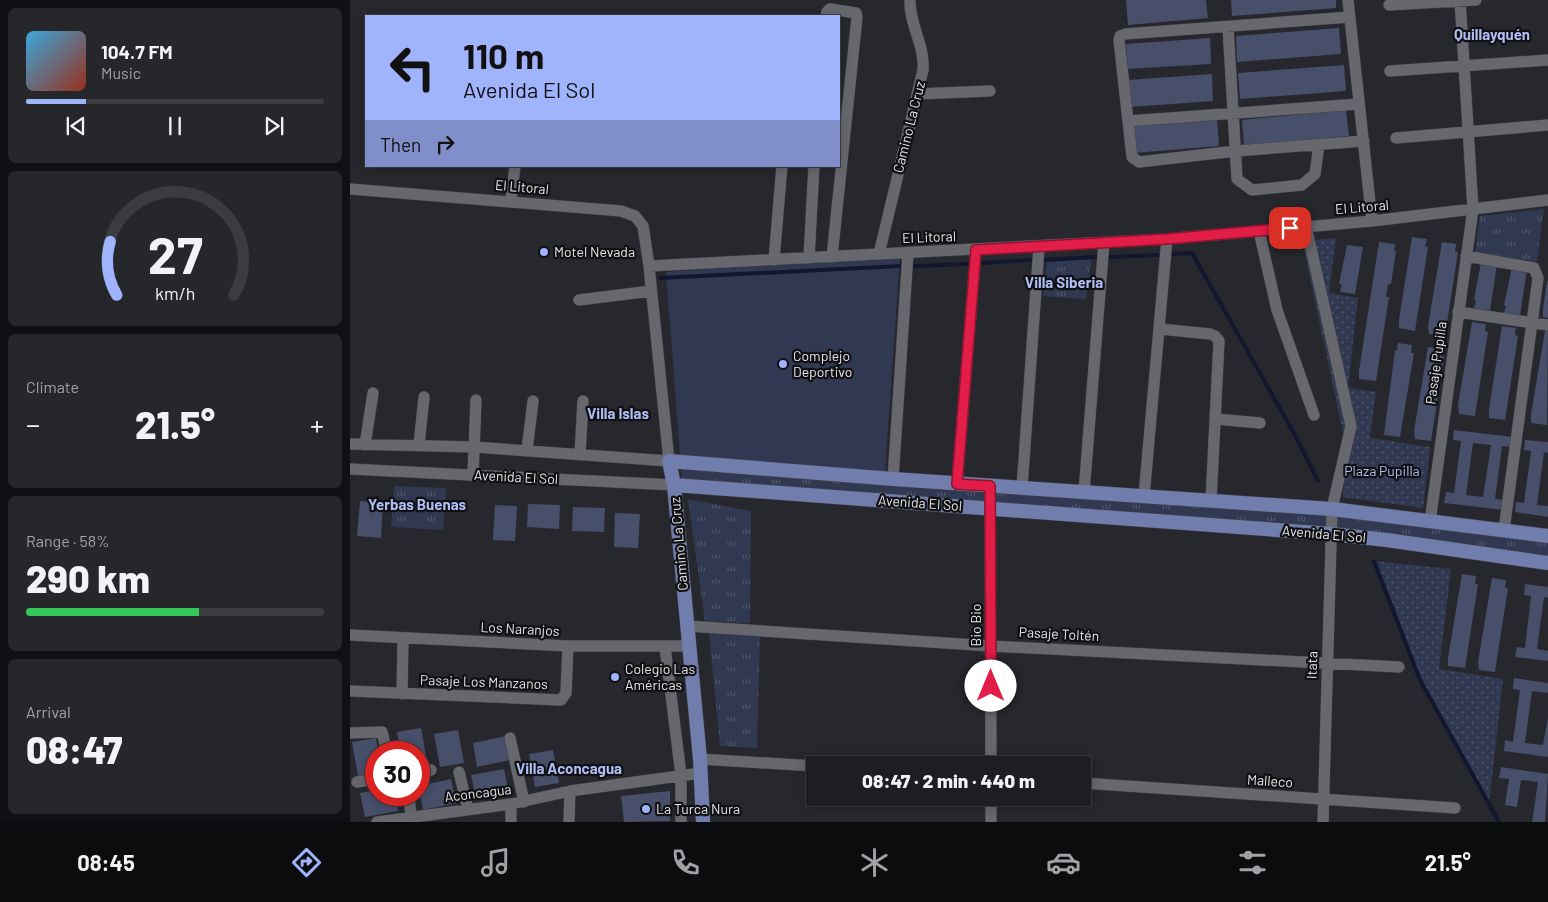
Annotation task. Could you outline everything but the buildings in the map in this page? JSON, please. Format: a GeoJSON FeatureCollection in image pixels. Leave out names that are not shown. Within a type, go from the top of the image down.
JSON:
{"type":"FeatureCollection","features":[{"type":"Feature","properties":{"kind":"main road","name":"Avenida El Sol"},"geometry":{"type":"LineString","coordinates":[[669,461],[957,484],[1332,509],[1548,536]]}},
{"type":"Feature","properties":{"kind":"main road","name":"Camino La Cruz"},"geometry":{"type":"LineString","coordinates":[[669,461],[674,485],[690,646],[701,766],[703,822]]}},
{"type":"Feature","properties":{"kind":"main road","name":"Avenida El Sol"},"geometry":{"type":"LineString","coordinates":[[674,485],[1331,534],[1548,563]]}},
{"type":"Feature","properties":{"kind":"street","name":"Camino La Cruz"},"geometry":{"type":"LineString","coordinates":[[879,254],[923,70],[924,55],[911,12],[910,0]]}},
{"type":"Feature","properties":{"kind":"street"},"geometry":{"type":"LineString","coordinates":[[1348,0],[1372,221]]}},
{"type":"Feature","properties":{"kind":"street","name":"Pasaje Pupilla"},"geometry":{"type":"LineString","coordinates":[[1430,522],[1473,209],[1460,0]]}},
{"type":"Feature","properties":{"kind":"street"},"geometry":{"type":"LineString","coordinates":[[1388,5],[1476,0]]}},
{"type":"Feature","properties":{"kind":"street"},"geometry":{"type":"LineString","coordinates":[[826,15],[830,9],[856,14],[857,17],[832,257]]}},
{"type":"Feature","properties":{"kind":"street"},"geometry":{"type":"LineString","coordinates":[[1350,16],[1125,34],[1120,36],[1132,157],[1139,162],[1236,151],[1364,141]]}},
{"type":"Feature","properties":{"kind":"street"},"geometry":{"type":"LineString","coordinates":[[1228,27],[1237,179],[1245,187],[1259,191],[1302,185],[1308,182],[1315,174],[1319,145]]}},
{"type":"Feature","properties":{"kind":"street"},"geometry":{"type":"LineString","coordinates":[[1390,71],[1548,60]]}},
{"type":"Feature","properties":{"kind":"street"},"geometry":{"type":"LineString","coordinates":[[917,94],[990,90]]}},
{"type":"Feature","properties":{"kind":"street"},"geometry":{"type":"LineString","coordinates":[[1128,121],[1359,104]]}},
{"type":"Feature","properties":{"kind":"street"},"geometry":{"type":"LineString","coordinates":[[1396,138],[1548,125]]}},
{"type":"Feature","properties":{"kind":"street"},"geometry":{"type":"LineString","coordinates":[[511,201],[515,167]]}},
{"type":"Feature","properties":{"kind":"street"},"geometry":{"type":"LineString","coordinates":[[774,260],[782,167]]}},
{"type":"Feature","properties":{"kind":"street"},"geometry":{"type":"LineString","coordinates":[[809,258],[814,167]]}},
{"type":"Feature","properties":{"kind":"street","name":"El Litoral"},"geometry":{"type":"LineString","coordinates":[[350,189],[630,212],[640,220],[643,226],[649,266],[1167,239],[1372,221],[1548,200]]}},
{"type":"Feature","properties":{"kind":"street","name":"Itata"},"geometry":{"type":"LineString","coordinates":[[1306,226],[1351,426],[1332,509],[1323,822]]}},
{"type":"Feature","properties":{"kind":"street"},"geometry":{"type":"LineString","coordinates":[[1259,231],[1277,310],[1314,415]]}},
{"type":"Feature","properties":{"kind":"street"},"geometry":{"type":"LineString","coordinates":[[1144,496],[1167,239]]}},
{"type":"Feature","properties":{"kind":"street"},"geometry":{"type":"LineString","coordinates":[[1084,492],[1104,242]]}},
{"type":"Feature","properties":{"kind":"street"},"geometry":{"type":"LineString","coordinates":[[1022,488],[1039,247]]}},
{"type":"Feature","properties":{"kind":"street"},"geometry":{"type":"LineString","coordinates":[[957,484],[976,250]]}},
{"type":"Feature","properties":{"kind":"street"},"geometry":{"type":"LineString","coordinates":[[893,479],[908,252]]}},
{"type":"Feature","properties":{"kind":"street"},"geometry":{"type":"LineString","coordinates":[[1466,256],[1534,268],[1538,278],[1504,530]]}},
{"type":"Feature","properties":{"kind":"street","name":"Camino La Cruz"},"geometry":{"type":"LineString","coordinates":[[649,266],[669,461]]}},
{"type":"Feature","properties":{"kind":"street"},"geometry":{"type":"LineString","coordinates":[[579,300],[651,291]]}},
{"type":"Feature","properties":{"kind":"street"},"geometry":{"type":"LineString","coordinates":[[1458,312],[1548,325]]}},
{"type":"Feature","properties":{"kind":"street"},"geometry":{"type":"LineString","coordinates":[[1160,329],[1210,334],[1219,341],[1211,501]]}},
{"type":"Feature","properties":{"kind":"street"},"geometry":{"type":"LineString","coordinates":[[365,445],[373,393]]}},
{"type":"Feature","properties":{"kind":"street"},"geometry":{"type":"LineString","coordinates":[[419,445],[424,397]]}},
{"type":"Feature","properties":{"kind":"street"},"geometry":{"type":"LineString","coordinates":[[473,475],[476,400]]}},
{"type":"Feature","properties":{"kind":"street"},"geometry":{"type":"LineString","coordinates":[[527,450],[534,401]]}},
{"type":"Feature","properties":{"kind":"street"},"geometry":{"type":"LineString","coordinates":[[580,454],[583,401]]}},
{"type":"Feature","properties":{"kind":"street"},"geometry":{"type":"LineString","coordinates":[[1216,419],[1260,423]]}},
{"type":"Feature","properties":{"kind":"street","name":"Avenida El Sol"},"geometry":{"type":"LineString","coordinates":[[350,444],[474,447],[669,461]]}},
{"type":"Feature","properties":{"kind":"street","name":"Avenida El Sol"},"geometry":{"type":"LineString","coordinates":[[350,469],[674,485]]}},
{"type":"Feature","properties":{"kind":"street","name":"Bio Bio"},"geometry":{"type":"LineString","coordinates":[[990,486],[991,756]]}},
{"type":"Feature","properties":{"kind":"street","name":"Pasaje Toltén"},"geometry":{"type":"LineString","coordinates":[[687,626],[991,646],[1399,667]]}},
{"type":"Feature","properties":{"kind":"street","name":"Los Naranjos"},"geometry":{"type":"LineString","coordinates":[[350,635],[568,646],[690,646]]}},
{"type":"Feature","properties":{"kind":"street"},"geometry":{"type":"LineString","coordinates":[[402,694],[403,639]]}},
{"type":"Feature","properties":{"kind":"street","name":"Pasaje Los Manzanos"},"geometry":{"type":"LineString","coordinates":[[350,691],[561,700],[566,693],[568,646]]}},
{"type":"Feature","properties":{"kind":"street"},"geometry":{"type":"LineString","coordinates":[[665,647],[681,775],[681,822]]}},
{"type":"Feature","properties":{"kind":"street"},"geometry":{"type":"LineString","coordinates":[[350,732],[382,732],[384,741]]}},
{"type":"Feature","properties":{"kind":"street"},"geometry":{"type":"LineString","coordinates":[[510,738],[524,802]]}},
{"type":"Feature","properties":{"kind":"street"},"geometry":{"type":"LineString","coordinates":[[701,766],[806,766]]}},
{"type":"Feature","properties":{"kind":"street","name":"Aconcagua"},"geometry":{"type":"LineString","coordinates":[[377,822],[397,821],[411,816],[460,814],[570,791],[681,775],[701,766]]}},
{"type":"Feature","properties":{"kind":"street"},"geometry":{"type":"LineString","coordinates":[[459,772],[460,814]]}},
{"type":"Feature","properties":{"kind":"street"},"geometry":{"type":"LineString","coordinates":[[357,782],[365,781]]}},
{"type":"Feature","properties":{"kind":"street","name":"Malleco"},"geometry":{"type":"LineString","coordinates":[[1091,784],[1454,808]]}},
{"type":"Feature","properties":{"kind":"street"},"geometry":{"type":"LineString","coordinates":[[569,822],[570,791]]}},
{"type":"Feature","properties":{"kind":"street"},"geometry":{"type":"LineString","coordinates":[[511,804],[511,822]]}},
{"type":"Feature","properties":{"kind":"street"},"geometry":{"type":"LineString","coordinates":[[410,806],[411,816]]}},
{"type":"Feature","properties":{"kind":"street"},"geometry":{"type":"LineString","coordinates":[[991,806],[991,822]]}},
{"type":"Feature","properties":{"kind":"green space"},"geometry":{"type":"Polygon","coordinates":[[[1544,209],[1537,262],[1475,252],[1480,216],[1544,209]]]}},
{"type":"Feature","properties":{"kind":"green space","name":"Plaza Pupilla"},"geometry":{"type":"Polygon","coordinates":[[[1336,238],[1329,293],[1358,298],[1348,388],[1376,392],[1370,438],[1430,447],[1423,508],[1343,497],[1346,446],[1302,241],[1336,238]]]}},
{"type":"Feature","properties":{"kind":"green space","name":"Complejo Deportivo"},"geometry":{"type":"Polygon","coordinates":[[[900,256],[885,473],[680,456],[666,272],[900,256]]]}},
{"type":"Feature","properties":{"kind":"green space"},"geometry":{"type":"Polygon","coordinates":[[[1092,257],[1086,299],[1043,296],[1047,259],[1092,257]]]}},
{"type":"Feature","properties":{"kind":"green space"},"geometry":{"type":"Polygon","coordinates":[[[681,469],[1317,509],[1548,539],[1548,557],[682,482],[681,469]]]}},
{"type":"Feature","properties":{"kind":"green space"},"geometry":{"type":"Polygon","coordinates":[[[394,486],[446,488],[443,530],[391,527],[394,486]]]}},
{"type":"Feature","properties":{"kind":"green space"},"geometry":{"type":"Polygon","coordinates":[[[688,499],[751,511],[750,623],[705,621],[688,499]]]}},
{"type":"Feature","properties":{"kind":"green space"},"geometry":{"type":"Polygon","coordinates":[[[1374,561],[1451,569],[1439,669],[1503,679],[1489,804],[1420,680],[1374,561]]]}},
{"type":"Feature","properties":{"kind":"green space"},"geometry":{"type":"Polygon","coordinates":[[[709,633],[760,637],[757,748],[720,746],[709,633]]]}},
{"type":"Feature","properties":{"kind":"waterway"},"geometry":{"type":"LineString","coordinates":[[1173,254],[1192,253],[1296,437],[1318,481]]}},
{"type":"Feature","properties":{"kind":"waterway"},"geometry":{"type":"LineString","coordinates":[[1110,257],[1159,255]]}},
{"type":"Feature","properties":{"kind":"waterway"},"geometry":{"type":"LineString","coordinates":[[1045,260],[1096,257]]}},
{"type":"Feature","properties":{"kind":"waterway"},"geometry":{"type":"LineString","coordinates":[[982,263],[1031,260]]}},
{"type":"Feature","properties":{"kind":"waterway"},"geometry":{"type":"LineString","coordinates":[[914,266],[968,264]]}},
{"type":"Feature","properties":{"kind":"waterway"},"geometry":{"type":"LineString","coordinates":[[660,278],[901,266]]}},
{"type":"Feature","properties":{"kind":"waterway"},"geometry":{"type":"LineString","coordinates":[[1374,561],[1420,680],[1499,822]]}},
{"type":"Feature","properties":{"kind":"place","name":"Motel Nevada"},"geometry":{"type":"Point","coordinates":[544,252]}},
{"type":"Feature","properties":{"kind":"place","name":"Complejo Deportivo"},"geometry":{"type":"Point","coordinates":[783,364]}},
{"type":"Feature","properties":{"kind":"place","name":"Colegio Las Américas"},"geometry":{"type":"Point","coordinates":[615,677]}},
{"type":"Feature","properties":{"kind":"place","name":"La Turca Nura"},"geometry":{"type":"Point","coordinates":[646,809]}},
{"type":"Feature","properties":{"kind":"district","name":"Quillayquén"},"geometry":{"type":"Point","coordinates":[1492,35]}},
{"type":"Feature","properties":{"kind":"district","name":"Villa Siberia"},"geometry":{"type":"Point","coordinates":[1064,283]}},
{"type":"Feature","properties":{"kind":"district","name":"Villa Islas"},"geometry":{"type":"Point","coordinates":[618,414]}},
{"type":"Feature","properties":{"kind":"district","name":"Yerbas Buenas"},"geometry":{"type":"Point","coordinates":[417,505]}},
{"type":"Feature","properties":{"kind":"district","name":"Villa Aconcagua"},"geometry":{"type":"Point","coordinates":[569,769]}},
{"type":"Feature","properties":{"kind":"route"},"geometry":{"type":"LineString","coordinates":[[991,686],[990,486],[957,484],[960,466],[976,250],[1167,239],[1290,228]]}}]}
